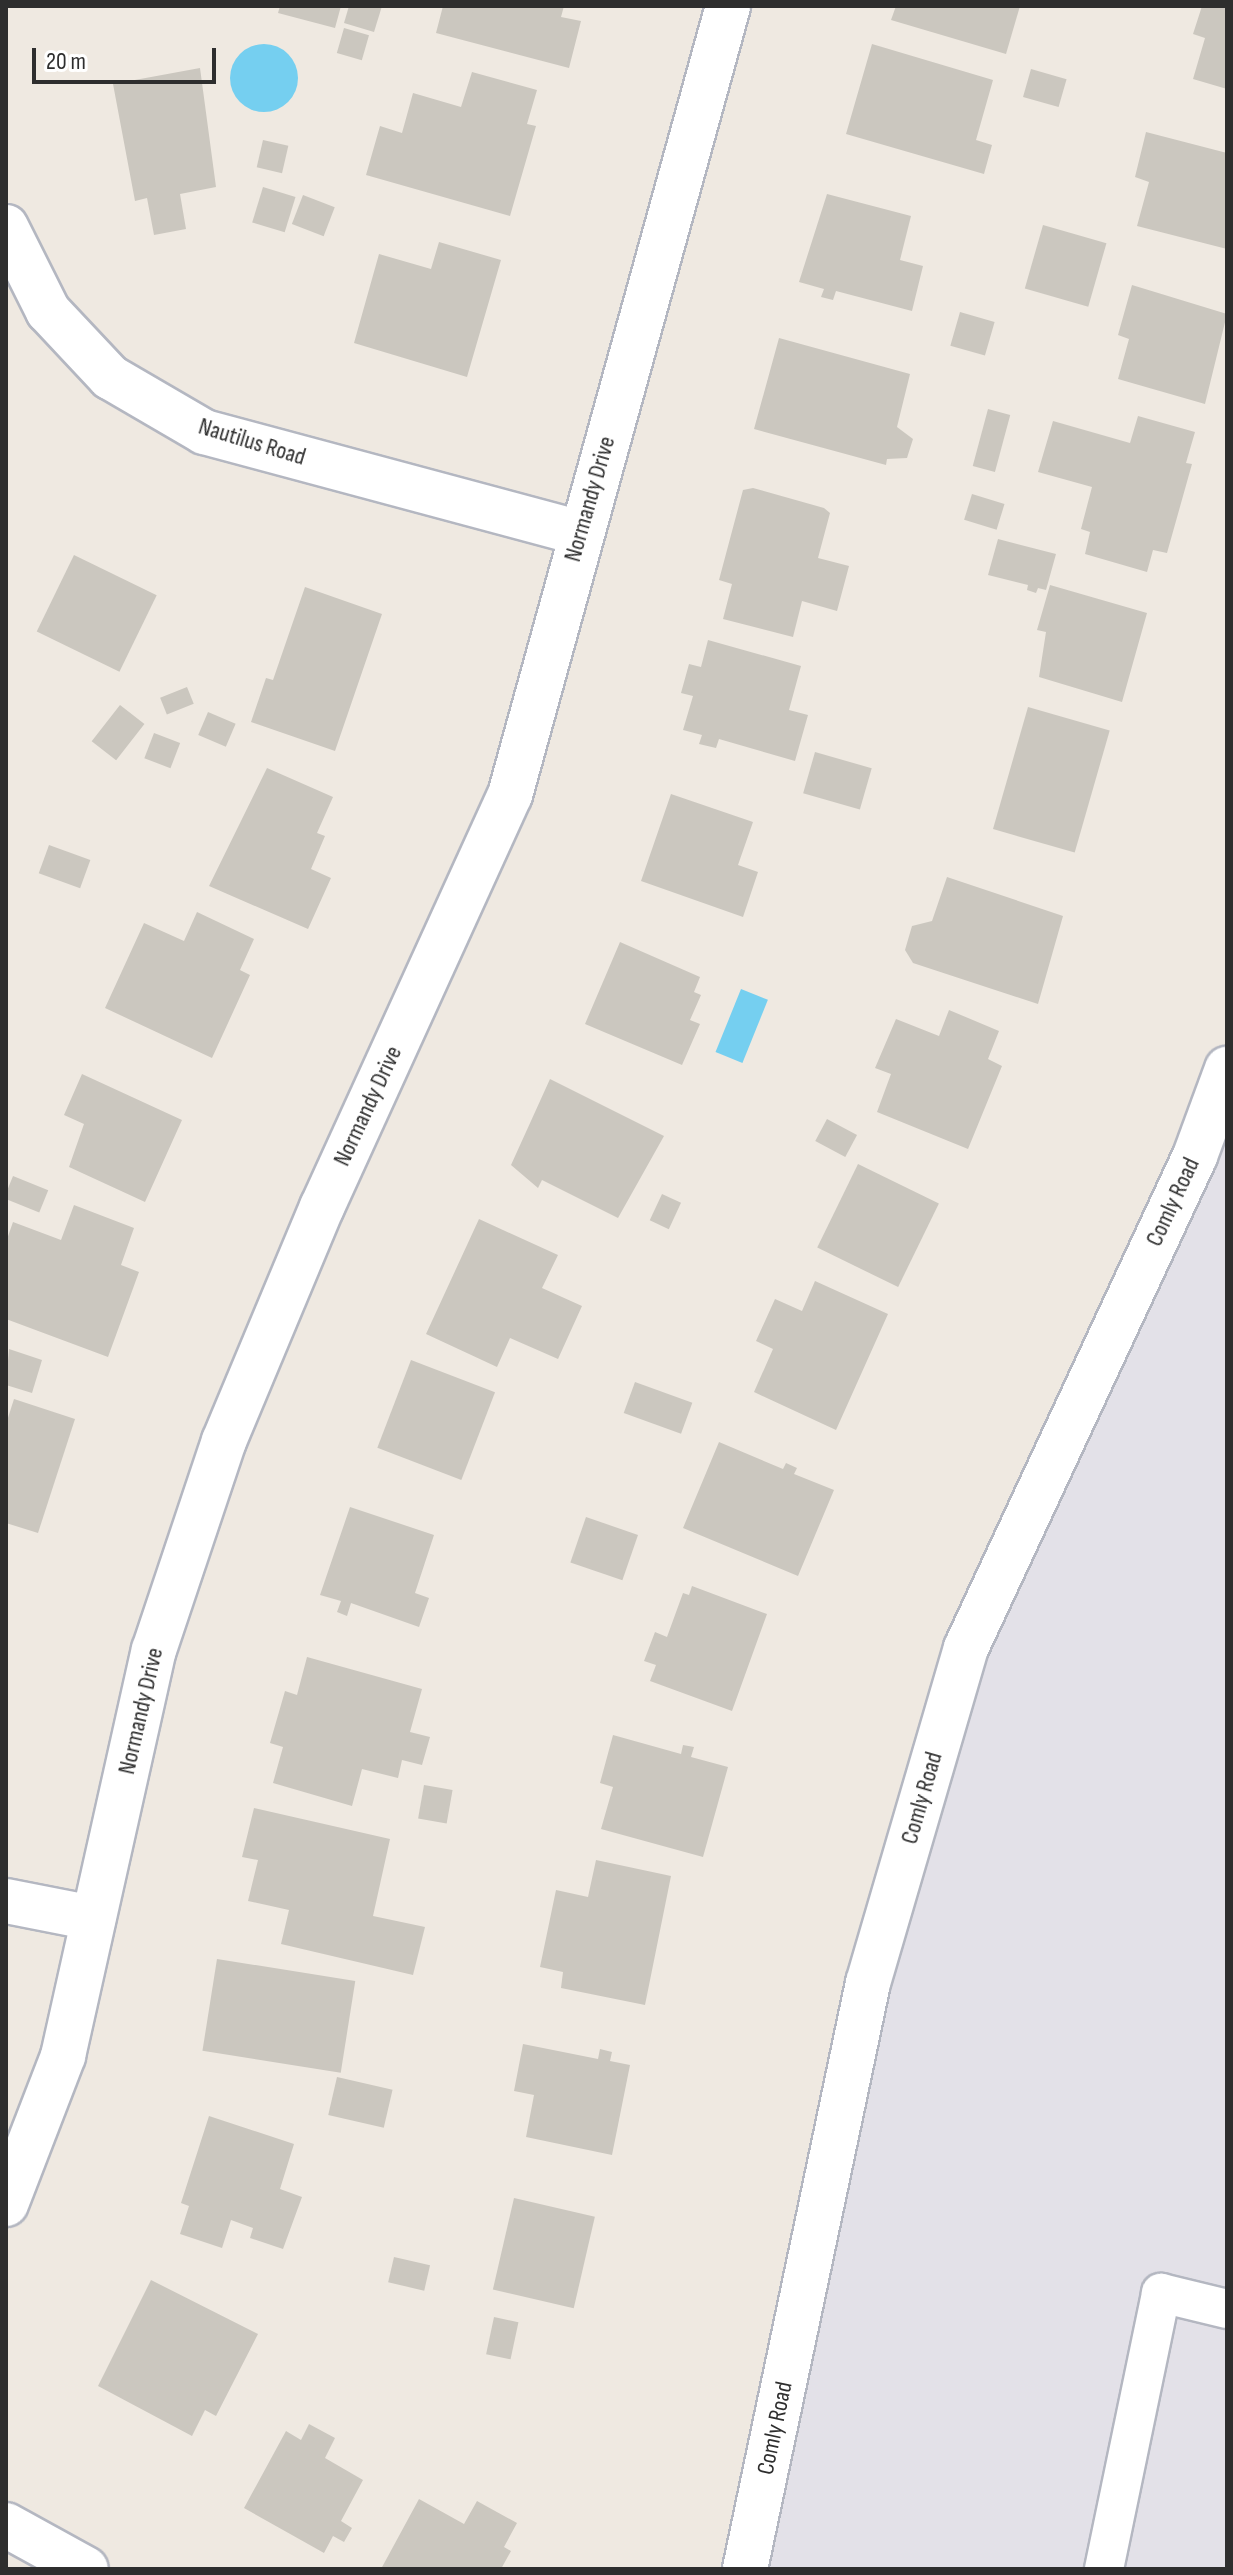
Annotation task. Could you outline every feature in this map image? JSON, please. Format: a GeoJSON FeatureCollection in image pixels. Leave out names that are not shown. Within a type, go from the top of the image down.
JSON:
{"type":"FeatureCollection","features":[{"type":"Feature","properties":{"kind":"street","name":"Normandy Drive"},"geometry":{"type":"LineString","coordinates":[[6,2204],[63,2056],[154,1650],[224,1441],[322,1207],[510,795],[728,6]]}},
{"type":"Feature","properties":{"kind":"street","name":"Nautilus Road"},"geometry":{"type":"LineString","coordinates":[[6,227],[48,311],[110,377],[204,432],[581,533]]}},
{"type":"Feature","properties":{"kind":"street","name":"Comly Road"},"geometry":{"type":"LineString","coordinates":[[745,2569],[868,1983],[966,1648],[1195,1156],[1227,1069]]}},
{"type":"Feature","properties":{"kind":"street"},"geometry":{"type":"LineString","coordinates":[[6,1901],[93,1918]]}},
{"type":"Feature","properties":{"kind":"street"},"geometry":{"type":"LineString","coordinates":[[6,2525],[86,2569]]}},
{"type":"Feature","properties":{"kind":"lane"},"geometry":{"type":"LineString","coordinates":[[1104,2569],[1161,2293],[1227,2309]]}},
{"type":"Feature","properties":{"kind":"shaded area"},"geometry":{"type":"Polygon","coordinates":[[[1227,1069],[1227,2569],[745,2569],[966,1648],[1227,1069]]]}},
{"type":"Feature","properties":{"kind":"water"},"geometry":{"type":"Polygon","coordinates":[[[257,44],[271,44],[283,49],[293,59],[298,78],[293,97],[283,107],[271,112],[257,112],[245,107],[235,97],[230,85],[230,71],[235,59],[245,49],[257,44]]]}},
{"type":"Feature","properties":{"kind":"water"},"geometry":{"type":"Polygon","coordinates":[[[741,989],[768,1000],[742,1063],[716,1052],[741,989]]]}},
{"type":"Feature","properties":{"kind":"building"},"geometry":{"type":"Polygon","coordinates":[[[280,6],[341,6],[335,28],[278,13],[280,6]]]}},
{"type":"Feature","properties":{"kind":"building"},"geometry":{"type":"Polygon","coordinates":[[[349,6],[382,6],[374,32],[344,23],[349,6]]]}},
{"type":"Feature","properties":{"kind":"building"},"geometry":{"type":"Polygon","coordinates":[[[443,6],[564,6],[561,17],[581,21],[569,68],[436,33],[443,6]]]}},
{"type":"Feature","properties":{"kind":"building"},"geometry":{"type":"Polygon","coordinates":[[[896,6],[1020,6],[1006,54],[891,20],[896,6]]]}},
{"type":"Feature","properties":{"kind":"building"},"geometry":{"type":"Polygon","coordinates":[[[1202,6],[1227,6],[1227,89],[1193,79],[1205,38],[1193,34],[1202,6]]]}},
{"type":"Feature","properties":{"kind":"building"},"geometry":{"type":"Polygon","coordinates":[[[344,28],[369,35],[362,60],[337,53],[344,28]]]}},
{"type":"Feature","properties":{"kind":"building"},"geometry":{"type":"Polygon","coordinates":[[[872,44],[993,80],[976,140],[992,145],[984,174],[846,134],[872,44]]]}},
{"type":"Feature","properties":{"kind":"building"},"geometry":{"type":"Polygon","coordinates":[[[200,68],[216,187],[180,194],[186,229],[154,235],[147,198],[135,201],[113,84],[200,68]]]}},
{"type":"Feature","properties":{"kind":"building"},"geometry":{"type":"Polygon","coordinates":[[[1031,69],[1067,79],[1059,107],[1023,97],[1031,69]]]}},
{"type":"Feature","properties":{"kind":"building"},"geometry":{"type":"Polygon","coordinates":[[[472,72],[537,90],[527,124],[536,126],[510,216],[366,175],[380,126],[402,133],[413,93],[461,107],[472,72]]]}},
{"type":"Feature","properties":{"kind":"building"},"geometry":{"type":"Polygon","coordinates":[[[1146,132],[1227,153],[1227,249],[1137,226],[1149,182],[1135,177],[1146,132]]]}},
{"type":"Feature","properties":{"kind":"building"},"geometry":{"type":"Polygon","coordinates":[[[263,140],[288,146],[282,173],[257,167],[263,140]]]}},
{"type":"Feature","properties":{"kind":"building"},"geometry":{"type":"Polygon","coordinates":[[[263,187],[296,197],[285,232],[252,222],[263,187]]]}},
{"type":"Feature","properties":{"kind":"building"},"geometry":{"type":"Polygon","coordinates":[[[827,194],[911,216],[900,260],[923,266],[912,311],[836,291],[833,300],[821,297],[824,289],[799,282],[827,194]]]}},
{"type":"Feature","properties":{"kind":"building"},"geometry":{"type":"Polygon","coordinates":[[[303,195],[335,207],[324,236],[292,224],[303,195]]]}},
{"type":"Feature","properties":{"kind":"building"},"geometry":{"type":"Polygon","coordinates":[[[1043,225],[1106,243],[1088,307],[1025,288],[1043,225]]]}},
{"type":"Feature","properties":{"kind":"building"},"geometry":{"type":"Polygon","coordinates":[[[439,242],[501,260],[467,377],[354,343],[379,254],[431,269],[439,242]]]}},
{"type":"Feature","properties":{"kind":"building"},"geometry":{"type":"Polygon","coordinates":[[[1132,285],[1227,314],[1205,404],[1118,379],[1129,339],[1118,335],[1132,285]]]}},
{"type":"Feature","properties":{"kind":"building"},"geometry":{"type":"Polygon","coordinates":[[[960,312],[995,322],[985,356],[950,346],[960,312]]]}},
{"type":"Feature","properties":{"kind":"building"},"geometry":{"type":"Polygon","coordinates":[[[779,338],[910,374],[897,427],[913,439],[907,458],[887,459],[886,465],[754,429],[779,338]]]}},
{"type":"Feature","properties":{"kind":"building"},"geometry":{"type":"Polygon","coordinates":[[[988,409],[1010,415],[995,472],[973,466],[988,409]]]}},
{"type":"Feature","properties":{"kind":"building"},"geometry":{"type":"Polygon","coordinates":[[[1138,416],[1195,432],[1186,463],[1192,464],[1167,553],[1153,550],[1147,572],[1085,554],[1090,532],[1081,529],[1092,487],[1038,472],[1053,421],[1130,443],[1138,416]]]}},
{"type":"Feature","properties":{"kind":"building"},"geometry":{"type":"Polygon","coordinates":[[[753,488],[824,508],[830,513],[818,558],[849,566],[837,611],[802,601],[793,637],[723,619],[732,584],[719,580],[743,490],[753,488]]]}},
{"type":"Feature","properties":{"kind":"building"},"geometry":{"type":"Polygon","coordinates":[[[972,494],[1005,504],[997,530],[964,520],[972,494]]]}},
{"type":"Feature","properties":{"kind":"building"},"geometry":{"type":"Polygon","coordinates":[[[998,539],[1056,554],[1046,590],[1038,588],[1036,593],[1027,590],[1028,585],[988,575],[998,539]]]}},
{"type":"Feature","properties":{"kind":"building"},"geometry":{"type":"Polygon","coordinates":[[[74,555],[157,595],[119,672],[37,631],[74,555]]]}},
{"type":"Feature","properties":{"kind":"building"},"geometry":{"type":"Polygon","coordinates":[[[1050,585],[1147,613],[1122,702],[1039,677],[1046,632],[1037,630],[1050,585]]]}},
{"type":"Feature","properties":{"kind":"building"},"geometry":{"type":"Polygon","coordinates":[[[305,587],[382,614],[335,751],[251,722],[266,678],[273,680],[305,587]]]}},
{"type":"Feature","properties":{"kind":"building"},"geometry":{"type":"Polygon","coordinates":[[[708,640],[801,666],[789,710],[808,715],[795,761],[719,739],[716,748],[699,744],[702,735],[683,730],[693,696],[681,693],[689,664],[701,667],[708,640]]]}},
{"type":"Feature","properties":{"kind":"building"},"geometry":{"type":"Polygon","coordinates":[[[187,687],[194,704],[167,715],[160,698],[187,687]]]}},
{"type":"Feature","properties":{"kind":"building"},"geometry":{"type":"Polygon","coordinates":[[[120,705],[144,724],[116,760],[92,741],[120,705]]]}},
{"type":"Feature","properties":{"kind":"building"},"geometry":{"type":"Polygon","coordinates":[[[1028,707],[1110,730],[1075,853],[993,829],[1028,707]]]}},
{"type":"Feature","properties":{"kind":"building"},"geometry":{"type":"Polygon","coordinates":[[[208,712],[236,724],[226,747],[198,735],[208,712]]]}},
{"type":"Feature","properties":{"kind":"building"},"geometry":{"type":"Polygon","coordinates":[[[154,733],[180,743],[170,768],[144,758],[154,733]]]}},
{"type":"Feature","properties":{"kind":"building"},"geometry":{"type":"Polygon","coordinates":[[[815,752],[872,768],[860,810],[803,793],[815,752]]]}},
{"type":"Feature","properties":{"kind":"building"},"geometry":{"type":"Polygon","coordinates":[[[267,768],[333,797],[317,833],[325,836],[311,869],[331,878],[308,929],[209,886],[267,768]]]}},
{"type":"Feature","properties":{"kind":"building"},"geometry":{"type":"Polygon","coordinates":[[[671,794],[753,822],[738,865],[758,872],[743,917],[641,881],[671,794]]]}},
{"type":"Feature","properties":{"kind":"building"},"geometry":{"type":"Polygon","coordinates":[[[49,845],[90,860],[80,888],[39,873],[49,845]]]}},
{"type":"Feature","properties":{"kind":"building"},"geometry":{"type":"Polygon","coordinates":[[[947,877],[1063,916],[1038,1004],[913,963],[905,950],[912,926],[932,921],[947,877]]]}},
{"type":"Feature","properties":{"kind":"building"},"geometry":{"type":"Polygon","coordinates":[[[197,912],[254,939],[240,970],[250,975],[212,1058],[105,1008],[144,923],[184,941],[197,912]]]}},
{"type":"Feature","properties":{"kind":"building"},"geometry":{"type":"Polygon","coordinates":[[[620,942],[700,977],[694,992],[701,995],[690,1020],[700,1024],[682,1065],[585,1024],[620,942]]]}},
{"type":"Feature","properties":{"kind":"building"},"geometry":{"type":"Polygon","coordinates":[[[949,1010],[999,1031],[988,1059],[1002,1066],[968,1149],[877,1112],[891,1074],[875,1068],[896,1019],[939,1036],[949,1010]]]}},
{"type":"Feature","properties":{"kind":"building"},"geometry":{"type":"Polygon","coordinates":[[[82,1074],[182,1120],[145,1202],[69,1167],[84,1124],[64,1115],[82,1074]]]}},
{"type":"Feature","properties":{"kind":"building"},"geometry":{"type":"Polygon","coordinates":[[[550,1079],[664,1136],[618,1218],[542,1180],[538,1188],[511,1165],[550,1079]]]}},
{"type":"Feature","properties":{"kind":"building"},"geometry":{"type":"Polygon","coordinates":[[[827,1119],[857,1135],[845,1157],[815,1141],[827,1119]]]}},
{"type":"Feature","properties":{"kind":"building"},"geometry":{"type":"Polygon","coordinates":[[[858,1164],[939,1203],[898,1287],[817,1248],[858,1164]]]}},
{"type":"Feature","properties":{"kind":"building"},"geometry":{"type":"Polygon","coordinates":[[[13,1176],[48,1190],[39,1212],[6,1199],[13,1176]]]}},
{"type":"Feature","properties":{"kind":"building"},"geometry":{"type":"Polygon","coordinates":[[[662,1194],[681,1203],[669,1229],[650,1220],[662,1194]]]}},
{"type":"Feature","properties":{"kind":"building"},"geometry":{"type":"Polygon","coordinates":[[[74,1205],[134,1228],[121,1265],[139,1272],[108,1357],[6,1319],[6,1242],[13,1222],[61,1240],[74,1205]]]}},
{"type":"Feature","properties":{"kind":"building"},"geometry":{"type":"Polygon","coordinates":[[[479,1219],[558,1255],[542,1288],[582,1306],[558,1359],[510,1338],[497,1367],[426,1334],[479,1219]]]}},
{"type":"Feature","properties":{"kind":"building"},"geometry":{"type":"Polygon","coordinates":[[[815,1281],[888,1314],[836,1430],[754,1392],[773,1349],[756,1341],[775,1299],[802,1311],[815,1281]]]}},
{"type":"Feature","properties":{"kind":"building"},"geometry":{"type":"Polygon","coordinates":[[[9,1349],[42,1360],[32,1393],[6,1385],[9,1349]]]}},
{"type":"Feature","properties":{"kind":"building"},"geometry":{"type":"Polygon","coordinates":[[[411,1360],[495,1392],[461,1480],[377,1448],[411,1360]]]}},
{"type":"Feature","properties":{"kind":"building"},"geometry":{"type":"Polygon","coordinates":[[[635,1382],[692,1403],[681,1434],[624,1413],[635,1382]]]}},
{"type":"Feature","properties":{"kind":"building"},"geometry":{"type":"Polygon","coordinates":[[[14,1399],[75,1419],[38,1533],[6,1523],[6,1424],[14,1399]]]}},
{"type":"Feature","properties":{"kind":"building"},"geometry":{"type":"Polygon","coordinates":[[[719,1442],[783,1469],[786,1463],[797,1468],[794,1474],[834,1490],[798,1576],[683,1528],[719,1442]]]}},
{"type":"Feature","properties":{"kind":"building"},"geometry":{"type":"Polygon","coordinates":[[[350,1507],[434,1535],[415,1593],[429,1598],[419,1627],[351,1603],[347,1616],[337,1612],[341,1601],[320,1595],[350,1507]]]}},
{"type":"Feature","properties":{"kind":"building"},"geometry":{"type":"Polygon","coordinates":[[[586,1517],[638,1535],[622,1580],[570,1562],[586,1517]]]}},
{"type":"Feature","properties":{"kind":"building"},"geometry":{"type":"Polygon","coordinates":[[[692,1586],[767,1614],[732,1711],[650,1681],[656,1665],[644,1661],[655,1632],[667,1637],[683,1593],[689,1595],[692,1586]]]}},
{"type":"Feature","properties":{"kind":"building"},"geometry":{"type":"Polygon","coordinates":[[[307,1657],[422,1689],[410,1732],[430,1737],[422,1765],[402,1760],[398,1778],[362,1769],[352,1806],[273,1783],[283,1747],[270,1743],[285,1691],[297,1695],[307,1657]]]}},
{"type":"Feature","properties":{"kind":"building"},"geometry":{"type":"Polygon","coordinates":[[[613,1735],[681,1754],[683,1745],[694,1747],[691,1757],[728,1767],[703,1857],[601,1829],[613,1787],[600,1783],[613,1735]]]}},
{"type":"Feature","properties":{"kind":"building"},"geometry":{"type":"Polygon","coordinates":[[[424,1785],[453,1790],[447,1824],[418,1818],[424,1785]]]}},
{"type":"Feature","properties":{"kind":"building"},"geometry":{"type":"Polygon","coordinates":[[[254,1808],[390,1839],[373,1916],[425,1927],[413,1975],[281,1944],[289,1910],[248,1901],[258,1860],[242,1857],[254,1808]]]}},
{"type":"Feature","properties":{"kind":"building"},"geometry":{"type":"Polygon","coordinates":[[[596,1860],[671,1876],[645,2005],[561,1988],[563,1972],[540,1967],[556,1890],[588,1897],[596,1860]]]}},
{"type":"Feature","properties":{"kind":"building"},"geometry":{"type":"Polygon","coordinates":[[[217,1959],[355,1981],[341,2073],[202,2051],[217,1959]]]}},
{"type":"Feature","properties":{"kind":"building"},"geometry":{"type":"Polygon","coordinates":[[[523,2044],[598,2059],[600,2049],[612,2052],[610,2061],[630,2065],[612,2155],[526,2137],[534,2095],[514,2091],[523,2044]]]}},
{"type":"Feature","properties":{"kind":"building"},"geometry":{"type":"Polygon","coordinates":[[[337,2077],[393,2090],[384,2128],[328,2115],[337,2077]]]}},
{"type":"Feature","properties":{"kind":"building"},"geometry":{"type":"Polygon","coordinates":[[[209,2116],[294,2144],[280,2189],[302,2197],[283,2249],[250,2238],[253,2228],[231,2220],[222,2248],[180,2234],[189,2206],[181,2203],[209,2116]]]}},
{"type":"Feature","properties":{"kind":"building"},"geometry":{"type":"Polygon","coordinates":[[[514,2198],[595,2217],[574,2308],[493,2290],[514,2198]]]}},
{"type":"Feature","properties":{"kind":"building"},"geometry":{"type":"Polygon","coordinates":[[[394,2257],[430,2265],[424,2291],[388,2282],[394,2257]]]}},
{"type":"Feature","properties":{"kind":"building"},"geometry":{"type":"Polygon","coordinates":[[[151,2280],[258,2334],[216,2416],[205,2410],[192,2436],[98,2386],[151,2280]]]}},
{"type":"Feature","properties":{"kind":"building"},"geometry":{"type":"Polygon","coordinates":[[[494,2317],[518,2322],[511,2359],[486,2354],[494,2317]]]}},
{"type":"Feature","properties":{"kind":"building"},"geometry":{"type":"Polygon","coordinates":[[[309,2424],[335,2438],[325,2458],[363,2480],[341,2521],[352,2528],[344,2542],[333,2536],[324,2553],[244,2508],[286,2431],[301,2440],[309,2424]]]}},
{"type":"Feature","properties":{"kind":"building"},"geometry":{"type":"Polygon","coordinates":[[[419,2499],[464,2524],[477,2501],[517,2523],[504,2547],[511,2551],[501,2569],[381,2569],[419,2499]]]}}]}
